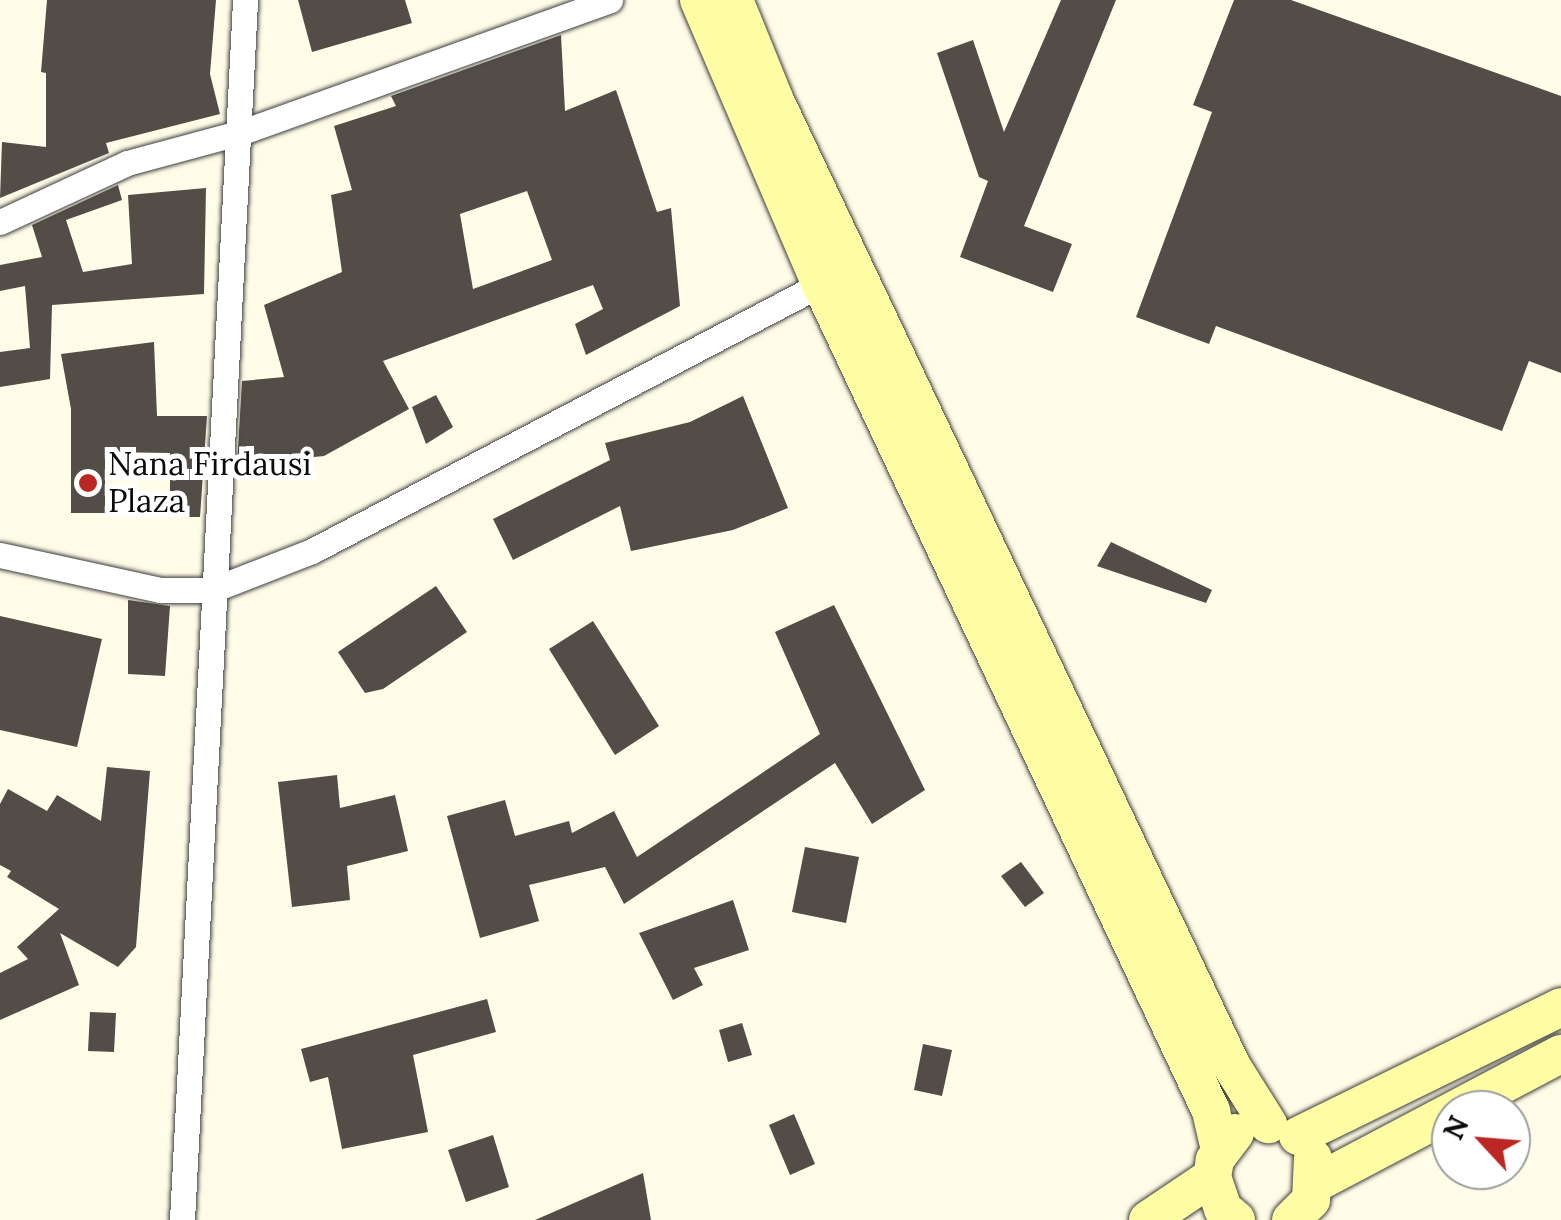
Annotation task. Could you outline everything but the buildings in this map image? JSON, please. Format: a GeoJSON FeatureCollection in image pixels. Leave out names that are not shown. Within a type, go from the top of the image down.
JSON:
{"type":"FeatureCollection","features":[{"type":"Feature","properties":{"kind":"street"},"geometry":{"type":"LineString","coordinates":[[182,1220],[212,590],[242,132],[245,0]]}},
{"type":"Feature","properties":{"kind":"street"},"geometry":{"type":"LineString","coordinates":[[0,222],[127,163],[242,132],[610,0]]}},
{"type":"Feature","properties":{"kind":"street"},"geometry":{"type":"LineString","coordinates":[[699,0],[821,284],[1211,1111],[1223,1209],[1236,1220]]}},
{"type":"Feature","properties":{"kind":"street"},"geometry":{"type":"LineString","coordinates":[[734,0],[775,102],[1230,1064],[1283,1130],[1310,1150],[1308,1206]]}},
{"type":"Feature","properties":{"kind":"street"},"geometry":{"type":"LineString","coordinates":[[0,555],[160,590],[212,590],[312,552],[821,284]]}},
{"type":"Feature","properties":{"kind":"street"},"geometry":{"type":"LineString","coordinates":[[1148,1220],[1216,1163],[1235,1133],[1283,1130],[1561,1007]]}},
{"type":"Feature","properties":{"kind":"street"},"geometry":{"type":"LineString","coordinates":[[1308,1206],[1561,1054]]}},
{"type":"Feature","properties":{"kind":"place","name":"Nana Firdausi Plaza"},"geometry":{"type":"Point","coordinates":[88,483]}}]}
